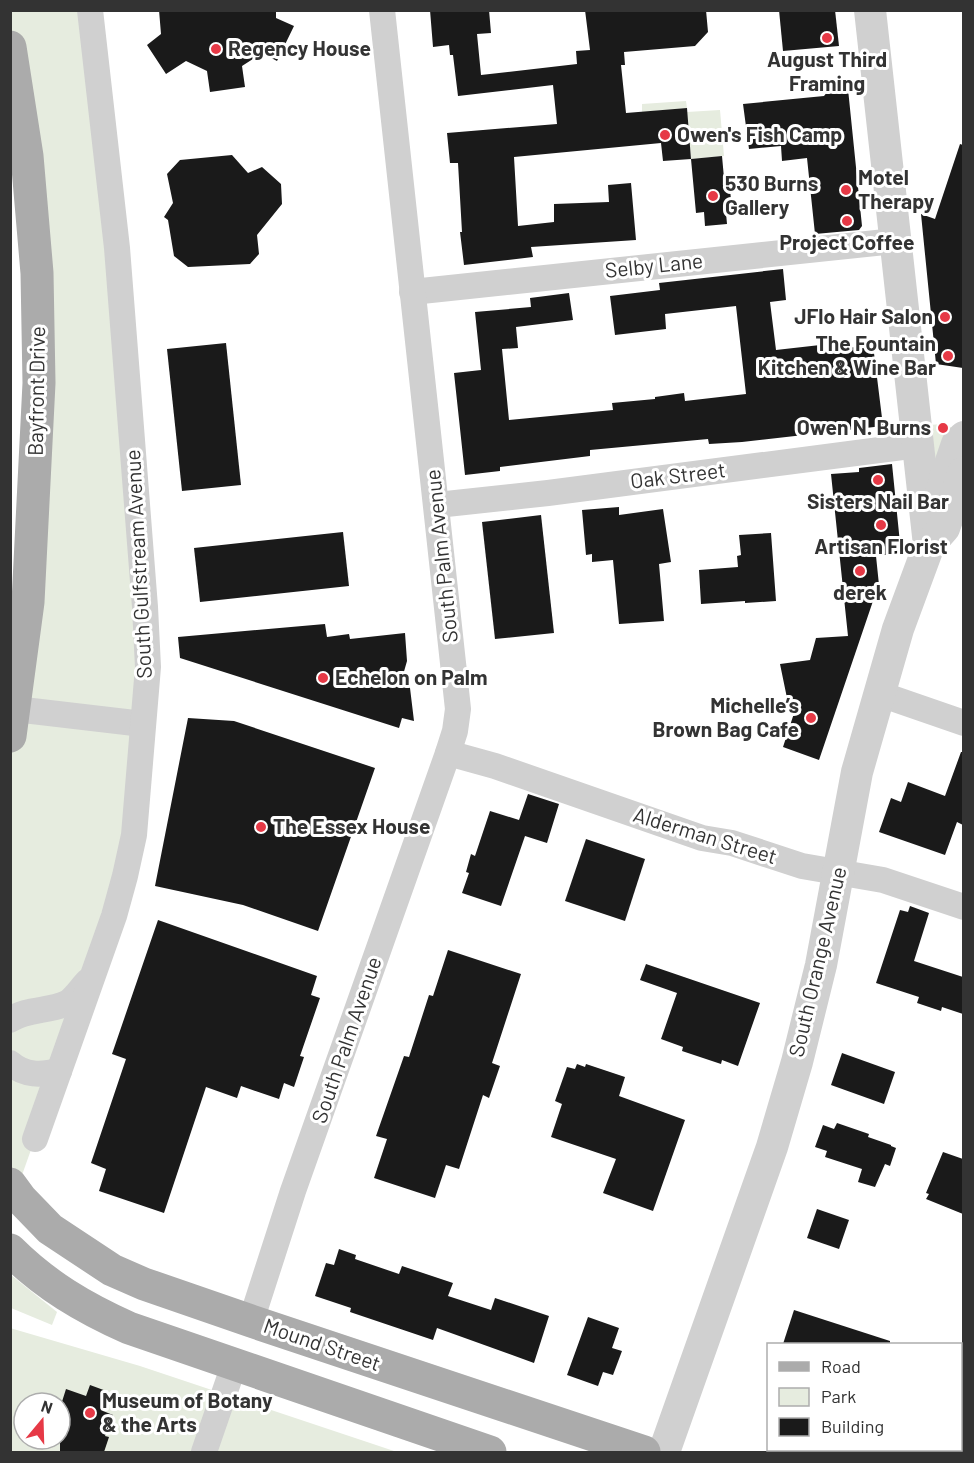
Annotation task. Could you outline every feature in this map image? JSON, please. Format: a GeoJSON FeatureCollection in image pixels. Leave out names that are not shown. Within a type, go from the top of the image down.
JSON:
{"type":"FeatureCollection","features":[{"type":"Feature","properties":{"kind":"main road","name":"Bayfront Drive"},"geometry":{"type":"LineString","coordinates":[[10,46],[27,156],[37,273],[39,383],[28,602],[13,722]]}},
{"type":"Feature","properties":{"kind":"main road","name":"Mound Street"},"geometry":{"type":"LineString","coordinates":[[16,1192],[50,1229],[112,1270],[144,1284],[644,1452]]}},
{"type":"Feature","properties":{"kind":"main road"},"geometry":{"type":"LineString","coordinates":[[10,1250],[56,1289],[97,1314],[165,1342],[490,1452]]}},
{"type":"Feature","properties":{"kind":"main road"},"geometry":{"type":"LineString","coordinates":[[234,1365],[275,1353],[573,1452]]}},
{"type":"Feature","properties":{"kind":"street","name":"South Gulfstream Avenue"},"geometry":{"type":"LineString","coordinates":[[35,1139],[114,916],[134,835],[148,667],[117,248],[90,10]]}},
{"type":"Feature","properties":{"kind":"street","name":"South Palm Avenue"},"geometry":{"type":"LineString","coordinates":[[251,1321],[293,1191],[448,753],[455,731],[458,709],[382,10]]}},
{"type":"Feature","properties":{"kind":"street"},"geometry":{"type":"LineString","coordinates":[[870,10],[928,537]]}},
{"type":"Feature","properties":{"kind":"street","name":"Selby Lane"},"geometry":{"type":"LineString","coordinates":[[412,292],[895,241]]}},
{"type":"Feature","properties":{"kind":"street","name":"South Orange Avenue"},"geometry":{"type":"LineString","coordinates":[[664,1452],[772,1147],[821,965],[857,772],[898,629],[957,444],[963,437]]}},
{"type":"Feature","properties":{"kind":"street","name":"Oak Street"},"geometry":{"type":"LineString","coordinates":[[437,505],[918,445]]}},
{"type":"Feature","properties":{"kind":"street","name":"South Orange Avenue"},"geometry":{"type":"LineString","coordinates":[[928,537],[944,528],[963,472]]}},
{"type":"Feature","properties":{"kind":"street"},"geometry":{"type":"LineString","coordinates":[[880,694],[963,723]]}},
{"type":"Feature","properties":{"kind":"street"},"geometry":{"type":"LineString","coordinates":[[13,722],[143,724]]}},
{"type":"Feature","properties":{"kind":"street","name":"Alderman Street"},"geometry":{"type":"LineString","coordinates":[[448,753],[495,766],[702,837],[732,843],[802,866],[883,880],[963,907]]}},
{"type":"Feature","properties":{"kind":"street"},"geometry":{"type":"LineString","coordinates":[[10,1020],[18,1015],[58,1007],[69,1001],[92,976]]}},
{"type":"Feature","properties":{"kind":"street"},"geometry":{"type":"LineString","coordinates":[[10,1063],[24,1072],[33,1074],[59,1071]]}},
{"type":"Feature","properties":{"kind":"street"},"geometry":{"type":"LineString","coordinates":[[204,1452],[234,1365]]}},
{"type":"Feature","properties":{"kind":"green space"},"geometry":{"type":"Polygon","coordinates":[[[10,11],[90,11],[145,607],[114,916],[16,1192],[10,1184],[10,736],[35,493],[10,11]]]}},
{"type":"Feature","properties":{"kind":"green space"},"geometry":{"type":"Polygon","coordinates":[[[686,101],[687,108],[642,112],[642,104],[686,101]]]}},
{"type":"Feature","properties":{"kind":"green space"},"geometry":{"type":"Polygon","coordinates":[[[720,110],[724,156],[691,159],[687,112],[720,110]]]}},
{"type":"Feature","properties":{"kind":"green space"},"geometry":{"type":"Polygon","coordinates":[[[943,424],[955,429],[935,462],[929,425],[943,424]]]}},
{"type":"Feature","properties":{"kind":"green space"},"geometry":{"type":"Polygon","coordinates":[[[11,1275],[57,1312],[52,1325],[11,1308],[11,1275]]]}},
{"type":"Feature","properties":{"kind":"green space"},"geometry":{"type":"Polygon","coordinates":[[[10,1328],[140,1366],[397,1452],[11,1452],[10,1328]]]}},
{"type":"Feature","properties":{"kind":"building","name":"Regency House"},"geometry":{"type":"Polygon","coordinates":[[[159,10],[276,10],[276,18],[294,26],[277,61],[262,53],[242,66],[245,87],[210,92],[207,71],[186,61],[166,74],[147,45],[161,34],[159,10]]]}},
{"type":"Feature","properties":{"kind":"building"},"geometry":{"type":"Polygon","coordinates":[[[430,10],[489,10],[491,33],[477,34],[481,75],[577,64],[576,51],[590,50],[585,10],[706,10],[708,32],[695,46],[624,52],[625,65],[621,65],[626,113],[687,108],[691,159],[663,161],[661,143],[514,157],[518,226],[554,222],[554,204],[609,202],[608,185],[631,183],[636,240],[531,247],[533,257],[464,265],[460,232],[462,232],[458,163],[450,163],[447,133],[557,124],[553,85],[458,96],[453,55],[450,55],[449,45],[433,47],[430,10]]]}},
{"type":"Feature","properties":{"kind":"building"},"geometry":{"type":"Polygon","coordinates":[[[779,10],[835,10],[839,46],[783,51],[779,10]]]}},
{"type":"Feature","properties":{"kind":"building"},"geometry":{"type":"Polygon","coordinates":[[[848,89],[862,226],[859,230],[815,234],[807,158],[782,161],[781,146],[749,149],[743,104],[824,96],[828,91],[848,89]]]}},
{"type":"Feature","properties":{"kind":"building"},"geometry":{"type":"Polygon","coordinates":[[[960,144],[963,145],[963,368],[936,364],[921,214],[935,219],[960,144]]]}},
{"type":"Feature","properties":{"kind":"building"},"geometry":{"type":"Polygon","coordinates":[[[232,155],[248,173],[262,167],[281,184],[282,204],[257,235],[259,254],[250,264],[188,267],[174,256],[168,220],[164,217],[173,203],[167,174],[180,160],[232,155]]]}},
{"type":"Feature","properties":{"kind":"building","name":"530 Burns Gallery"},"geometry":{"type":"Polygon","coordinates":[[[722,156],[725,189],[730,188],[732,213],[726,213],[727,224],[705,226],[704,212],[696,213],[691,159],[722,156]]]}},
{"type":"Feature","properties":{"kind":"building"},"geometry":{"type":"Polygon","coordinates":[[[783,269],[786,300],[770,302],[776,350],[829,344],[830,350],[873,345],[883,426],[742,442],[709,444],[708,439],[590,450],[590,456],[500,467],[500,471],[465,475],[454,373],[481,370],[475,312],[531,307],[530,298],[569,293],[573,320],[516,327],[518,348],[502,349],[509,420],[613,410],[612,403],[655,399],[655,397],[684,393],[685,401],[746,394],[736,306],[665,314],[666,329],[615,335],[610,296],[660,290],[659,283],[783,269]]]}},
{"type":"Feature","properties":{"kind":"building"},"geometry":{"type":"Polygon","coordinates":[[[226,343],[241,485],[182,491],[167,349],[226,343]]]}},
{"type":"Feature","properties":{"kind":"building"},"geometry":{"type":"Polygon","coordinates":[[[892,464],[901,553],[876,556],[879,585],[872,586],[873,601],[819,760],[783,747],[798,701],[787,698],[780,664],[810,660],[816,638],[848,636],[831,474],[859,472],[859,468],[892,464]]]}},
{"type":"Feature","properties":{"kind":"building"},"geometry":{"type":"Polygon","coordinates":[[[619,507],[619,515],[663,509],[671,562],[659,564],[664,621],[619,624],[613,560],[592,562],[592,554],[586,555],[582,510],[619,507]]]}},
{"type":"Feature","properties":{"kind":"building"},"geometry":{"type":"Polygon","coordinates":[[[541,515],[554,633],[495,639],[482,522],[541,515]]]}},
{"type":"Feature","properties":{"kind":"building"},"geometry":{"type":"Polygon","coordinates":[[[343,532],[349,586],[200,602],[194,548],[343,532]]]}},
{"type":"Feature","properties":{"kind":"building"},"geometry":{"type":"Polygon","coordinates":[[[771,533],[776,601],[701,604],[699,570],[738,567],[737,556],[741,555],[739,535],[771,533]]]}},
{"type":"Feature","properties":{"kind":"building","name":"Echelon on Palm"},"geometry":{"type":"Polygon","coordinates":[[[325,624],[327,637],[349,634],[350,639],[405,633],[407,661],[403,675],[410,688],[414,721],[402,718],[399,728],[180,658],[178,637],[325,624]]]}},
{"type":"Feature","properties":{"kind":"building","name":"The Essex House"},"geometry":{"type":"Polygon","coordinates":[[[188,718],[234,721],[375,768],[318,931],[243,905],[155,886],[188,718]]]}},
{"type":"Feature","properties":{"kind":"building"},"geometry":{"type":"Polygon","coordinates":[[[961,752],[963,752],[963,825],[957,822],[945,855],[879,832],[891,798],[901,802],[908,782],[945,796],[961,752]]]}},
{"type":"Feature","properties":{"kind":"building"},"geometry":{"type":"Polygon","coordinates":[[[528,794],[559,804],[547,843],[525,836],[501,906],[462,893],[469,873],[466,872],[471,854],[475,856],[490,811],[519,820],[528,794]]]}},
{"type":"Feature","properties":{"kind":"building"},"geometry":{"type":"Polygon","coordinates":[[[586,839],[645,859],[625,921],[565,901],[586,839]]]}},
{"type":"Feature","properties":{"kind":"building"},"geometry":{"type":"Polygon","coordinates":[[[910,906],[929,913],[914,961],[963,977],[963,1014],[942,1007],[941,1011],[917,1003],[919,997],[876,983],[900,910],[908,912],[910,906]]]}},
{"type":"Feature","properties":{"kind":"building"},"geometry":{"type":"Polygon","coordinates":[[[158,920],[317,976],[311,995],[320,998],[300,1056],[304,1057],[294,1087],[284,1083],[279,1099],[241,1086],[237,1098],[206,1087],[164,1213],[99,1191],[106,1169],[91,1163],[126,1059],[112,1054],[158,920]]]}},
{"type":"Feature","properties":{"kind":"building"},"geometry":{"type":"Polygon","coordinates":[[[448,950],[521,974],[492,1063],[500,1066],[489,1098],[483,1095],[459,1169],[446,1165],[435,1198],[374,1178],[387,1139],[376,1136],[404,1056],[409,1057],[429,995],[433,996],[448,950]]]}},
{"type":"Feature","properties":{"kind":"building"},"geometry":{"type":"Polygon","coordinates":[[[646,964],[760,1003],[738,1066],[722,1060],[721,1064],[682,1051],[683,1047],[661,1039],[677,993],[640,980],[646,964]]]}},
{"type":"Feature","properties":{"kind":"building"},"geometry":{"type":"Polygon","coordinates":[[[842,1053],[895,1072],[884,1104],[831,1085],[842,1053]]]}},
{"type":"Feature","properties":{"kind":"building"},"geometry":{"type":"Polygon","coordinates":[[[577,1064],[585,1067],[586,1064],[625,1077],[619,1096],[685,1120],[653,1211],[603,1193],[616,1159],[551,1137],[562,1104],[555,1101],[567,1067],[575,1069],[577,1064]]]}},
{"type":"Feature","properties":{"kind":"building"},"geometry":{"type":"Polygon","coordinates":[[[837,1123],[869,1134],[868,1137],[896,1148],[890,1166],[885,1164],[875,1187],[858,1182],[862,1169],[825,1157],[827,1151],[815,1147],[823,1125],[834,1129],[837,1123]]]}},
{"type":"Feature","properties":{"kind":"building"},"geometry":{"type":"Polygon","coordinates":[[[943,1152],[963,1159],[963,1214],[926,1199],[929,1194],[926,1193],[943,1152]]]}},
{"type":"Feature","properties":{"kind":"building"},"geometry":{"type":"Polygon","coordinates":[[[817,1209],[849,1220],[839,1249],[807,1238],[817,1209]]]}},
{"type":"Feature","properties":{"kind":"building"},"geometry":{"type":"Polygon","coordinates":[[[339,1249],[356,1255],[355,1259],[399,1274],[402,1266],[453,1283],[448,1296],[491,1310],[495,1298],[549,1316],[534,1363],[437,1328],[433,1340],[350,1312],[351,1308],[315,1296],[326,1263],[334,1265],[339,1249]]]}},
{"type":"Feature","properties":{"kind":"building"},"geometry":{"type":"Polygon","coordinates":[[[794,1310],[890,1341],[890,1343],[783,1343],[794,1310]]]}},
{"type":"Feature","properties":{"kind":"building"},"geometry":{"type":"Polygon","coordinates":[[[588,1317],[619,1328],[612,1348],[622,1351],[613,1375],[603,1372],[598,1386],[567,1375],[588,1317]]]}},
{"type":"Feature","properties":{"kind":"building"},"geometry":{"type":"Polygon","coordinates":[[[90,1385],[109,1392],[103,1411],[113,1415],[105,1436],[109,1437],[104,1452],[60,1452],[72,1451],[72,1391],[86,1396],[90,1385]]]}},
{"type":"Feature","properties":{"kind":"place","name":"August Third Framing"},"geometry":{"type":"Point","coordinates":[827,38]}},
{"type":"Feature","properties":{"kind":"place","name":"Regency House"},"geometry":{"type":"Point","coordinates":[216,49]}},
{"type":"Feature","properties":{"kind":"place","name":"Owen's Fish Camp"},"geometry":{"type":"Point","coordinates":[665,135]}},
{"type":"Feature","properties":{"kind":"place","name":"Motel Therapy"},"geometry":{"type":"Point","coordinates":[846,190]}},
{"type":"Feature","properties":{"kind":"place","name":"530 Burns Gallery"},"geometry":{"type":"Point","coordinates":[713,196]}},
{"type":"Feature","properties":{"kind":"place","name":"Project Coffee"},"geometry":{"type":"Point","coordinates":[847,221]}},
{"type":"Feature","properties":{"kind":"place","name":"JFlo Hair Salon"},"geometry":{"type":"Point","coordinates":[945,317]}},
{"type":"Feature","properties":{"kind":"place","name":"The Fountain Kitchen & Wine Bar"},"geometry":{"type":"Point","coordinates":[948,356]}},
{"type":"Feature","properties":{"kind":"place","name":"Owen N. Burns"},"geometry":{"type":"Point","coordinates":[943,428]}},
{"type":"Feature","properties":{"kind":"place","name":"Sisters Nail Bar"},"geometry":{"type":"Point","coordinates":[878,480]}},
{"type":"Feature","properties":{"kind":"place","name":"Artisan Florist"},"geometry":{"type":"Point","coordinates":[881,525]}},
{"type":"Feature","properties":{"kind":"place","name":"derek"},"geometry":{"type":"Point","coordinates":[860,571]}},
{"type":"Feature","properties":{"kind":"place","name":"Echelon on Palm"},"geometry":{"type":"Point","coordinates":[323,678]}},
{"type":"Feature","properties":{"kind":"place","name":"Michelle’s Brown Bag Cafe"},"geometry":{"type":"Point","coordinates":[811,718]}},
{"type":"Feature","properties":{"kind":"place","name":"The Essex House"},"geometry":{"type":"Point","coordinates":[261,827]}},
{"type":"Feature","properties":{"kind":"place","name":"Museum of Botany & the Arts"},"geometry":{"type":"Point","coordinates":[90,1413]}}]}
